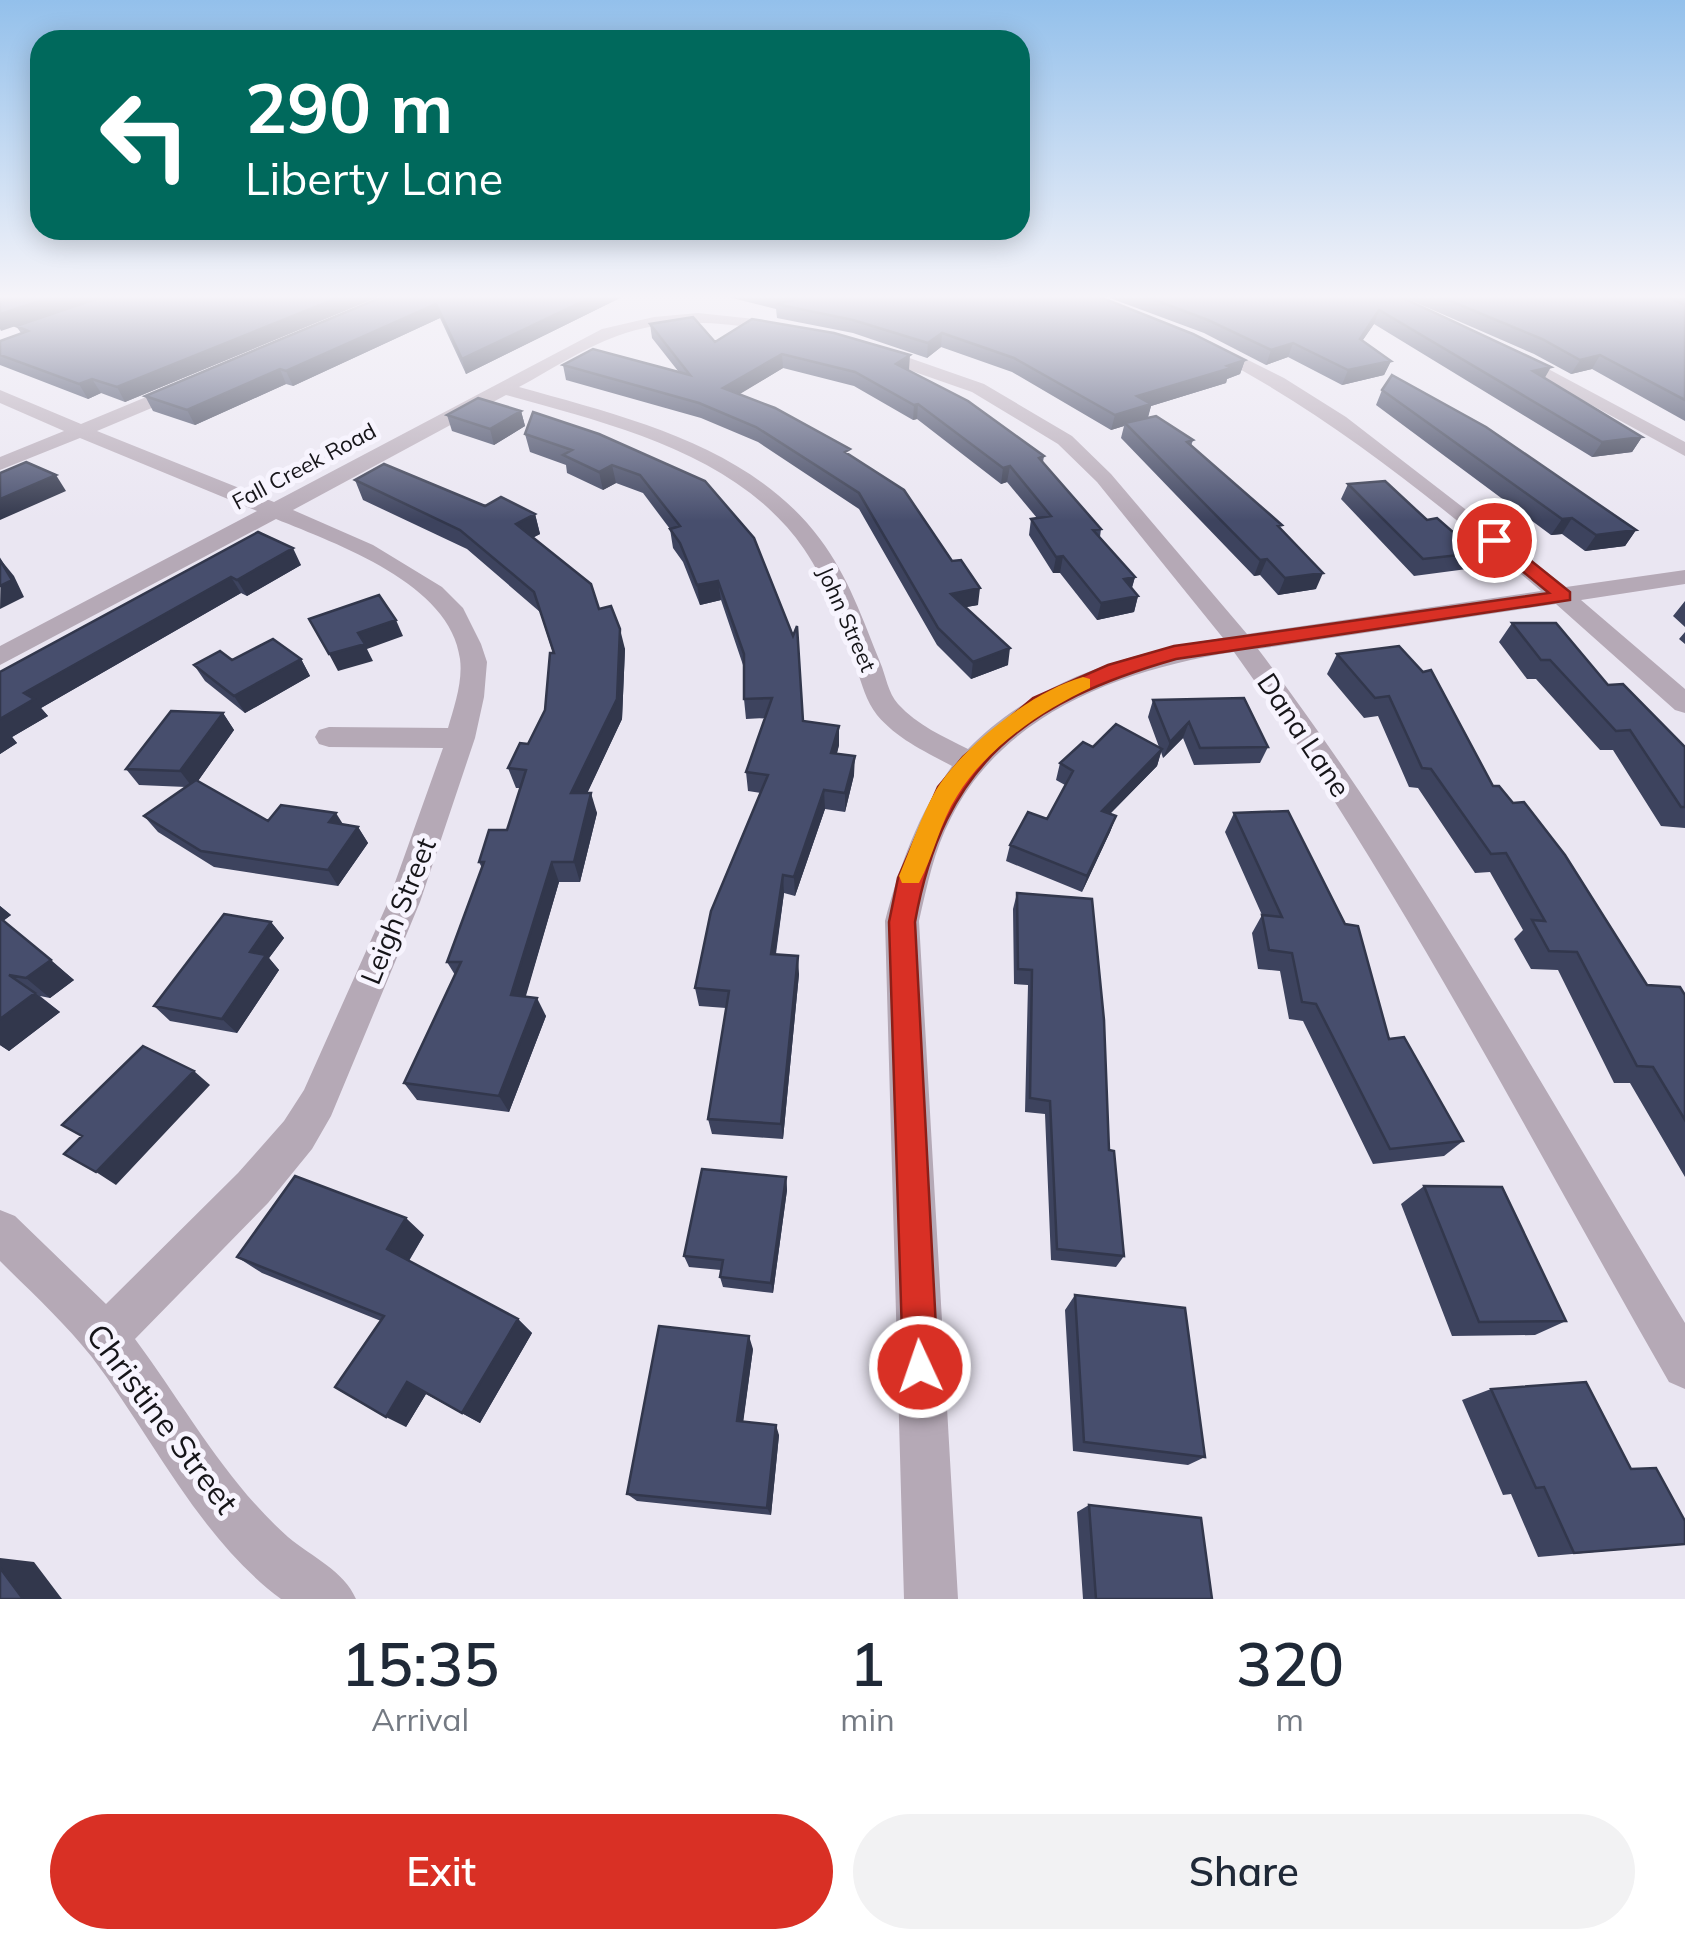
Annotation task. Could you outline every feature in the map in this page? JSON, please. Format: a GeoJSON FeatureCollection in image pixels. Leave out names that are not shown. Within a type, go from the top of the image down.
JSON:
{"type":"FeatureCollection","features":[{"type":"Feature","properties":{"kind":"street","name":"Fall Creek Road"},"geometry":{"type":"LineString","coordinates":[[0,657],[533,372]]}},
{"type":"Feature","properties":{"kind":"street","name":"Dana Lane"},"geometry":{"type":"LineString","coordinates":[[938,372],[978,388],[1064,440],[1128,504],[1240,642],[1300,724],[1390,864],[1685,1366]]}},
{"type":"Feature","properties":{"kind":"street"},"geometry":{"type":"LineString","coordinates":[[1258,372],[1313,400],[1371,442],[1564,596],[1685,704]]}},
{"type":"Feature","properties":{"kind":"street"},"geometry":{"type":"LineString","coordinates":[[1542,372],[1685,450]]}},
{"type":"Feature","properties":{"kind":"street"},"geometry":{"type":"LineString","coordinates":[[0,464],[206,379]]}},
{"type":"Feature","properties":{"kind":"street","name":"John Street"},"geometry":{"type":"LineString","coordinates":[[501,388],[662,439],[718,462],[762,491],[811,541],[840,596],[884,706],[913,733],[970,762]]}},
{"type":"Feature","properties":{"kind":"street","name":"Leigh Street"},"geometry":{"type":"LineString","coordinates":[[0,396],[272,511],[426,582],[454,614],[474,662],[461,738],[434,822],[352,1024],[301,1132],[218,1225],[105,1337]]}},
{"type":"Feature","properties":{"kind":"street"},"geometry":{"type":"LineString","coordinates":[[932,1599],[902,922],[921,847],[946,793],[970,762],[1040,703],[1100,676],[1174,652],[1685,577]]}},
{"type":"Feature","properties":{"kind":"street"},"geometry":{"type":"LineString","coordinates":[[329,737],[461,738]]}},
{"type":"Feature","properties":{"kind":"street","name":"Christine Street"},"geometry":{"type":"LineString","coordinates":[[0,1231],[105,1337],[252,1538],[312,1590],[329,1599]]}},
{"type":"Feature","properties":{"kind":"building"},"geometry":{"type":"Polygon","coordinates":[[[45,372],[155,372],[117,387],[92,379],[79,384],[45,372]]]}},
{"type":"Feature","properties":{"kind":"building"},"geometry":{"type":"Polygon","coordinates":[[[203,372],[274,372],[187,410],[145,396],[203,372]]]}},
{"type":"Feature","properties":{"kind":"building"},"geometry":{"type":"Polygon","coordinates":[[[587,372],[690,375],[687,372],[751,372],[723,388],[775,408],[850,449],[845,452],[904,490],[952,561],[961,560],[980,588],[951,594],[1010,648],[973,662],[938,628],[859,493],[756,427],[699,403],[587,372]]]}},
{"type":"Feature","properties":{"kind":"building"},"geometry":{"type":"Polygon","coordinates":[[[855,372],[911,372],[968,401],[1044,456],[1039,458],[1101,529],[1093,530],[1135,577],[1124,579],[1138,596],[1101,603],[1063,556],[1056,557],[1031,519],[1051,516],[1010,466],[1003,468],[918,404],[855,372]]]}},
{"type":"Feature","properties":{"kind":"building"},"geometry":{"type":"Polygon","coordinates":[[[1038,372],[1219,372],[1137,396],[1151,404],[1115,415],[1038,372]]]}},
{"type":"Feature","properties":{"kind":"building"},"geometry":{"type":"Polygon","coordinates":[[[1483,372],[1534,372],[1642,437],[1602,442],[1483,372]]]}},
{"type":"Feature","properties":{"kind":"building"},"geometry":{"type":"Polygon","coordinates":[[[1631,372],[1685,372],[1685,400],[1631,372]]]}},
{"type":"Feature","properties":{"kind":"building"},"geometry":{"type":"Polygon","coordinates":[[[1392,375],[1486,427],[1636,530],[1596,535],[1572,518],[1562,519],[1382,390],[1392,375]]]}},
{"type":"Feature","properties":{"kind":"building"},"geometry":{"type":"Polygon","coordinates":[[[478,398],[521,411],[490,429],[447,415],[478,398]]]}},
{"type":"Feature","properties":{"kind":"building"},"geometry":{"type":"Polygon","coordinates":[[[533,412],[599,434],[705,481],[754,538],[793,636],[797,626],[803,721],[839,726],[831,753],[855,756],[845,793],[824,790],[794,877],[783,875],[771,954],[798,956],[781,1124],[708,1119],[729,991],[695,988],[711,911],[768,775],[746,772],[772,698],[744,699],[744,654],[718,581],[697,585],[670,529],[680,526],[640,475],[612,465],[599,472],[563,455],[572,450],[525,434],[533,412]]]}},
{"type":"Feature","properties":{"kind":"building"},"geometry":{"type":"Polygon","coordinates":[[[1156,416],[1193,440],[1187,442],[1282,525],[1278,526],[1323,573],[1285,578],[1267,559],[1260,560],[1125,423],[1156,416]]]}},
{"type":"Feature","properties":{"kind":"building"},"geometry":{"type":"Polygon","coordinates":[[[26,462],[56,475],[0,499],[0,473],[26,462]]]}},
{"type":"Feature","properties":{"kind":"building"},"geometry":{"type":"Polygon","coordinates":[[[384,464],[485,506],[501,497],[535,514],[516,524],[591,584],[599,609],[611,606],[620,629],[617,699],[571,793],[591,793],[574,862],[552,862],[511,995],[537,998],[499,1096],[404,1083],[461,962],[447,962],[484,862],[479,862],[489,830],[507,830],[526,770],[508,768],[520,743],[528,744],[545,710],[550,653],[554,653],[534,592],[460,530],[355,480],[384,464]]]}},
{"type":"Feature","properties":{"kind":"building"},"geometry":{"type":"Polygon","coordinates":[[[1385,481],[1427,520],[1437,518],[1477,553],[1423,559],[1348,484],[1385,481]]]}},
{"type":"Feature","properties":{"kind":"building"},"geometry":{"type":"Polygon","coordinates":[[[258,532],[293,548],[237,580],[231,577],[24,693],[34,699],[0,719],[0,672],[258,532]]]}},
{"type":"Feature","properties":{"kind":"building"},"geometry":{"type":"Polygon","coordinates":[[[0,560],[12,580],[0,586],[0,560]]]}},
{"type":"Feature","properties":{"kind":"building"},"geometry":{"type":"Polygon","coordinates":[[[379,595],[396,620],[358,633],[365,644],[329,654],[309,619],[379,595]]]}},
{"type":"Feature","properties":{"kind":"building"},"geometry":{"type":"Polygon","coordinates":[[[1512,623],[1556,623],[1608,685],[1623,684],[1685,747],[1685,807],[1681,807],[1630,730],[1616,731],[1550,660],[1541,660],[1512,623]]]}},
{"type":"Feature","properties":{"kind":"building"},"geometry":{"type":"Polygon","coordinates":[[[273,639],[301,659],[234,696],[194,665],[220,651],[232,660],[273,639]]]}},
{"type":"Feature","properties":{"kind":"building"},"geometry":{"type":"Polygon","coordinates":[[[1399,646],[1423,672],[1431,670],[1493,786],[1499,786],[1513,803],[1524,802],[1565,855],[1647,985],[1680,987],[1685,995],[1685,1120],[1653,1067],[1637,1066],[1577,952],[1549,951],[1532,920],[1545,921],[1506,853],[1491,854],[1431,769],[1422,768],[1389,696],[1375,698],[1337,654],[1399,646]]]}},
{"type":"Feature","properties":{"kind":"building"},"geometry":{"type":"Polygon","coordinates":[[[1244,698],[1268,747],[1200,748],[1189,722],[1170,742],[1153,700],[1244,698]]]}},
{"type":"Feature","properties":{"kind":"building"},"geometry":{"type":"Polygon","coordinates":[[[171,711],[223,713],[180,771],[126,769],[171,711]]]}},
{"type":"Feature","properties":{"kind":"building"},"geometry":{"type":"Polygon","coordinates":[[[1116,724],[1162,749],[1102,811],[1116,816],[1087,876],[1010,845],[1028,812],[1047,819],[1073,771],[1060,763],[1083,742],[1093,747],[1116,724]]]}},
{"type":"Feature","properties":{"kind":"building"},"geometry":{"type":"Polygon","coordinates":[[[196,780],[268,821],[281,805],[336,813],[329,822],[358,827],[328,870],[201,851],[144,816],[196,780]]]}},
{"type":"Feature","properties":{"kind":"building"},"geometry":{"type":"Polygon","coordinates":[[[1288,811],[1345,924],[1358,926],[1389,1039],[1404,1037],[1463,1141],[1390,1149],[1316,1004],[1302,1002],[1292,953],[1269,950],[1262,915],[1282,917],[1234,813],[1288,811]]]}},
{"type":"Feature","properties":{"kind":"building"},"geometry":{"type":"Polygon","coordinates":[[[1017,893],[1092,899],[1104,1020],[1109,1150],[1114,1151],[1124,1256],[1057,1249],[1050,1101],[1030,1098],[1032,970],[1018,969],[1017,893]]]}},
{"type":"Feature","properties":{"kind":"building"},"geometry":{"type":"Polygon","coordinates":[[[224,914],[271,922],[250,952],[266,955],[222,1019],[154,1006],[224,914]]]}},
{"type":"Feature","properties":{"kind":"building"},"geometry":{"type":"Polygon","coordinates":[[[0,918],[51,960],[26,978],[9,975],[35,993],[0,1019],[0,918]]]}},
{"type":"Feature","properties":{"kind":"building"},"geometry":{"type":"Polygon","coordinates":[[[143,1046],[194,1071],[96,1172],[64,1154],[82,1136],[62,1125],[143,1046]]]}},
{"type":"Feature","properties":{"kind":"building"},"geometry":{"type":"Polygon","coordinates":[[[702,1169],[786,1177],[771,1283],[720,1277],[723,1260],[684,1256],[702,1169]]]}},
{"type":"Feature","properties":{"kind":"building"},"geometry":{"type":"Polygon","coordinates":[[[295,1176],[406,1218],[387,1249],[518,1319],[462,1413],[407,1382],[386,1417],[335,1387],[384,1316],[237,1257],[295,1176]]]}},
{"type":"Feature","properties":{"kind":"building"},"geometry":{"type":"Polygon","coordinates":[[[1424,1186],[1502,1187],[1566,1321],[1479,1322],[1424,1186]]]}},
{"type":"Feature","properties":{"kind":"building"},"geometry":{"type":"Polygon","coordinates":[[[1075,1295],[1185,1308],[1205,1457],[1084,1442],[1075,1295]]]}},
{"type":"Feature","properties":{"kind":"building"},"geometry":{"type":"Polygon","coordinates":[[[659,1326],[749,1336],[737,1421],[776,1425],[767,1508],[627,1494],[659,1326]]]}},
{"type":"Feature","properties":{"kind":"building"},"geometry":{"type":"Polygon","coordinates":[[[1586,1382],[1631,1469],[1656,1468],[1685,1521],[1685,1544],[1574,1553],[1544,1487],[1536,1488],[1491,1389],[1586,1382]]]}},
{"type":"Feature","properties":{"kind":"building"},"geometry":{"type":"Polygon","coordinates":[[[1089,1505],[1201,1518],[1212,1599],[1096,1599],[1089,1505]]]}},
{"type":"Feature","properties":{"kind":"building"},"geometry":{"type":"Polygon","coordinates":[[[0,1568],[23,1599],[0,1599],[0,1568]]]}},
{"type":"Feature","properties":{"kind":"slow traffic"},"geometry":{"type":"LineString","coordinates":[[911,876],[946,793],[970,762],[1040,703],[1083,683]]}},
{"type":"Feature","properties":{"kind":"route"},"geometry":{"type":"LineString","coordinates":[[920,1367],[902,922],[910,878],[946,793],[970,762],[1040,703],[1115,669],[1174,652],[1564,596],[1494,540]]}}]}
